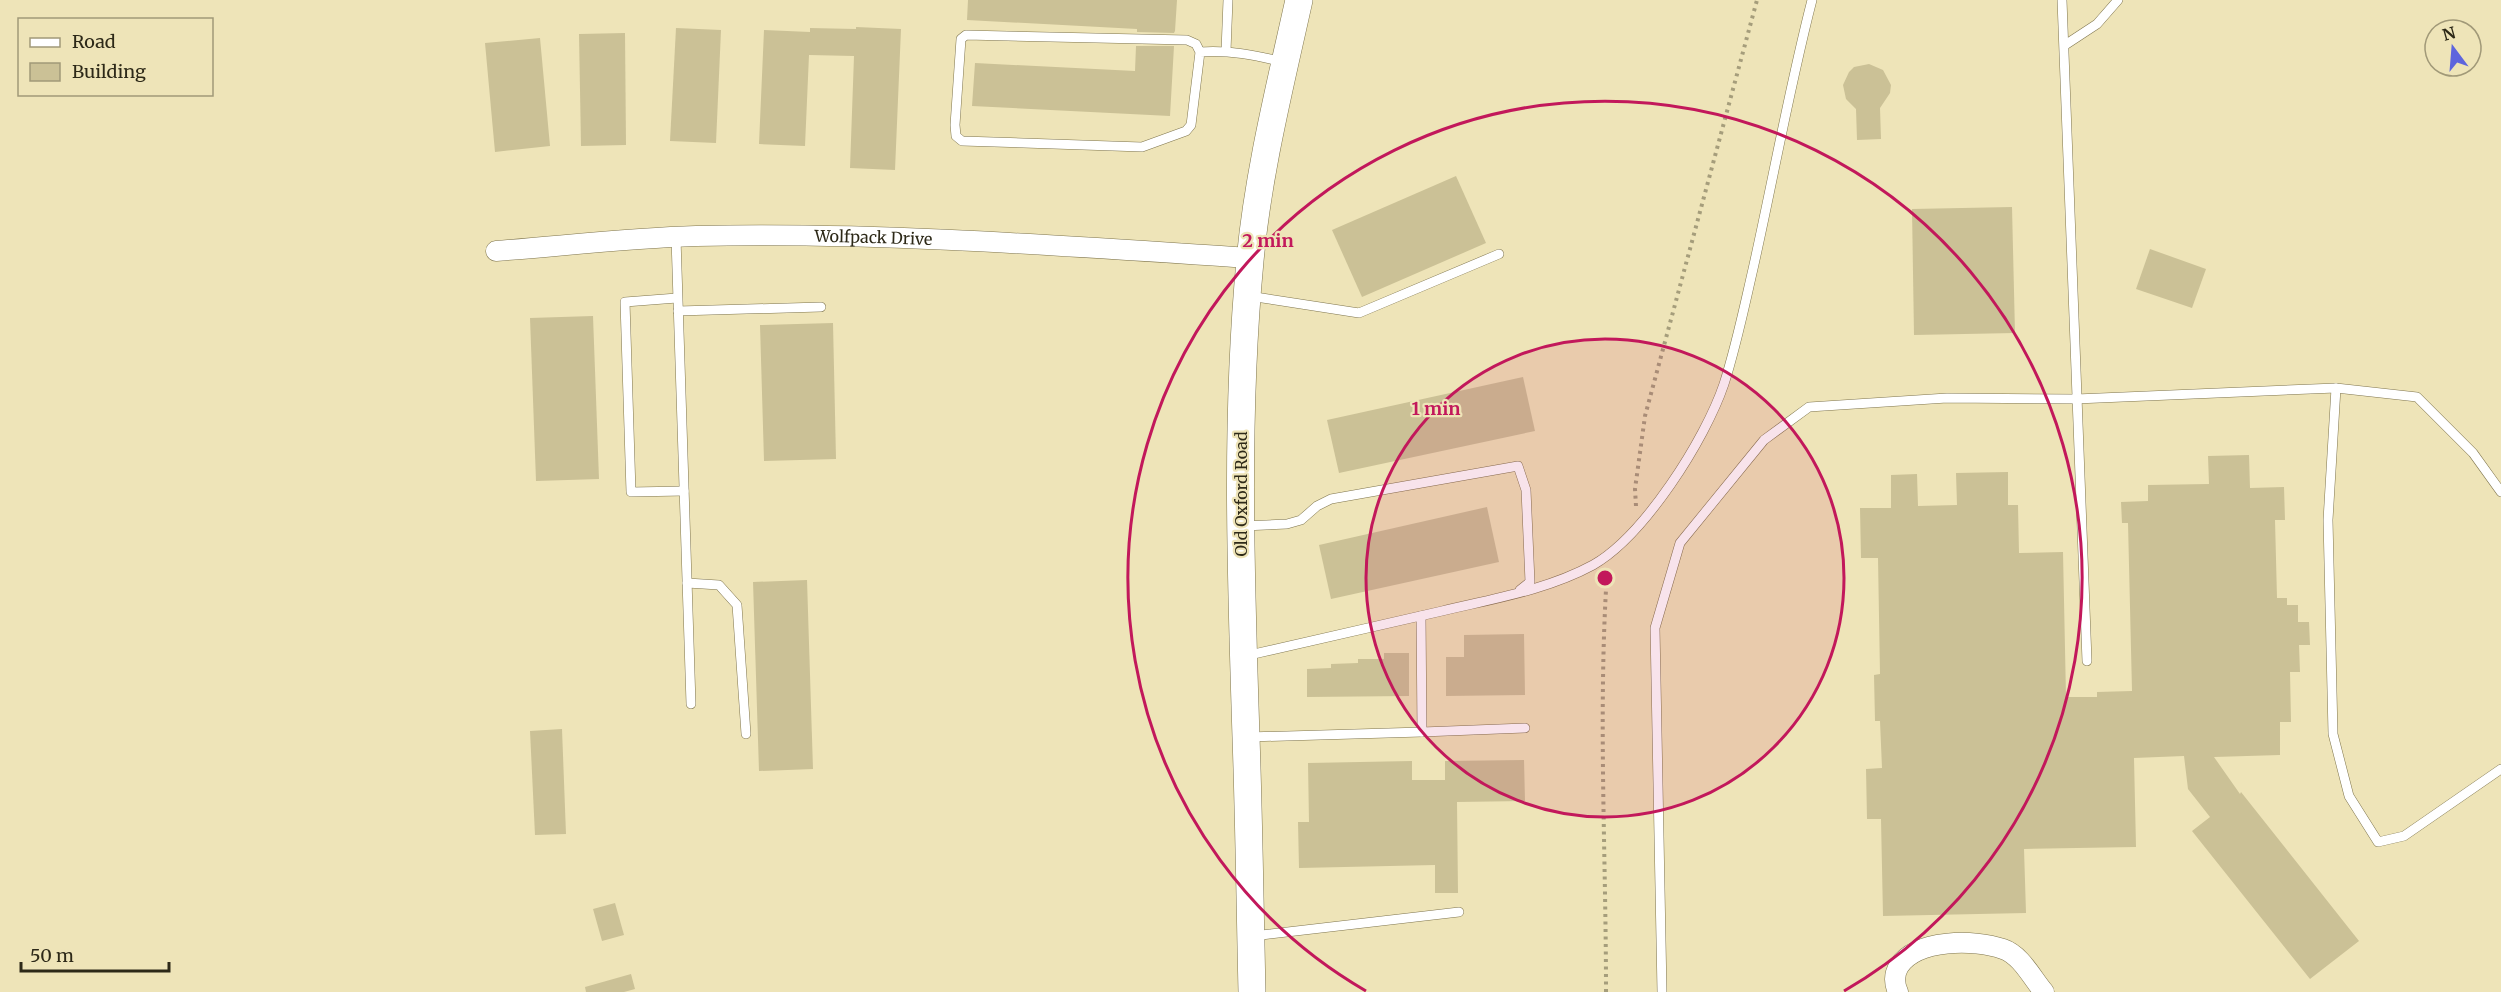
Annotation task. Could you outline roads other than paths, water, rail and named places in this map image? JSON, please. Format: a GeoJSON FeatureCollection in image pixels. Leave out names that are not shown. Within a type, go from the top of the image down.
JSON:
{"type":"FeatureCollection","features":[{"type":"Feature","properties":{"kind":"street","name":"Old Oxford Road"},"geometry":{"type":"LineString","coordinates":[[1252,992],[1243,657],[1241,394],[1250,258],[1272,122],[1299,0]]}},
{"type":"Feature","properties":{"kind":"street","name":"Wolfpack Drive"},"geometry":{"type":"LineString","coordinates":[[496,250],[676,238],[911,238],[1250,258]]}},
{"type":"Feature","properties":{"kind":"street"},"geometry":{"type":"LineString","coordinates":[[1898,992],[1895,985],[1895,972],[1905,957],[1921,948],[1946,944],[1970,944],[2002,949],[2016,956],[2044,992]]}},
{"type":"Feature","properties":{"kind":"lane"},"geometry":{"type":"LineString","coordinates":[[1226,51],[1228,0]]}},
{"type":"Feature","properties":{"kind":"lane"},"geometry":{"type":"LineString","coordinates":[[1243,657],[1515,594],[1577,573],[1608,554],[1638,527],[1667,490],[1702,432],[1723,386],[1742,315],[1812,0]]}},
{"type":"Feature","properties":{"kind":"lane"},"geometry":{"type":"LineString","coordinates":[[2062,0],[2087,661]]}},
{"type":"Feature","properties":{"kind":"lane"},"geometry":{"type":"LineString","coordinates":[[2065,45],[2097,24],[2118,0]]}},
{"type":"Feature","properties":{"kind":"lane"},"geometry":{"type":"LineString","coordinates":[[966,35],[1187,40],[1196,44],[1200,52],[1191,125],[1186,131],[1166,140],[1142,147],[962,141],[957,136],[955,125],[961,39],[966,35]]}},
{"type":"Feature","properties":{"kind":"lane"},"geometry":{"type":"LineString","coordinates":[[1200,52],[1247,53],[1285,62]]}},
{"type":"Feature","properties":{"kind":"lane"},"geometry":{"type":"LineString","coordinates":[[676,238],[691,704]]}},
{"type":"Feature","properties":{"kind":"lane"},"geometry":{"type":"LineString","coordinates":[[1247,296],[1359,313],[1499,254]]}},
{"type":"Feature","properties":{"kind":"lane"},"geometry":{"type":"LineString","coordinates":[[677,298],[625,302],[631,492],[684,491]]}},
{"type":"Feature","properties":{"kind":"lane"},"geometry":{"type":"LineString","coordinates":[[678,311],[821,307]]}},
{"type":"Feature","properties":{"kind":"lane"},"geometry":{"type":"LineString","coordinates":[[2336,388],[2328,520],[2333,734],[2349,796],[2378,842],[2404,836],[2501,769]]}},
{"type":"Feature","properties":{"kind":"lane"},"geometry":{"type":"LineString","coordinates":[[1662,992],[1655,628],[1680,543],[1764,440],[1809,407],[1947,398],[2076,399],[2336,388],[2417,397],[2473,453],[2501,492]]}},
{"type":"Feature","properties":{"kind":"lane"},"geometry":{"type":"LineString","coordinates":[[1241,526],[1287,524],[1301,520],[1317,506],[1331,499],[1518,466],[1526,490],[1530,582],[1515,594]]}},
{"type":"Feature","properties":{"kind":"lane"},"geometry":{"type":"LineString","coordinates":[[687,583],[719,585],[737,605],[746,734]]}},
{"type":"Feature","properties":{"kind":"lane"},"geometry":{"type":"LineString","coordinates":[[1421,616],[1422,732]]}},
{"type":"Feature","properties":{"kind":"lane"},"geometry":{"type":"LineString","coordinates":[[1246,738],[1525,728]]}},
{"type":"Feature","properties":{"kind":"lane"},"geometry":{"type":"LineString","coordinates":[[1251,936],[1459,912]]}}]}
